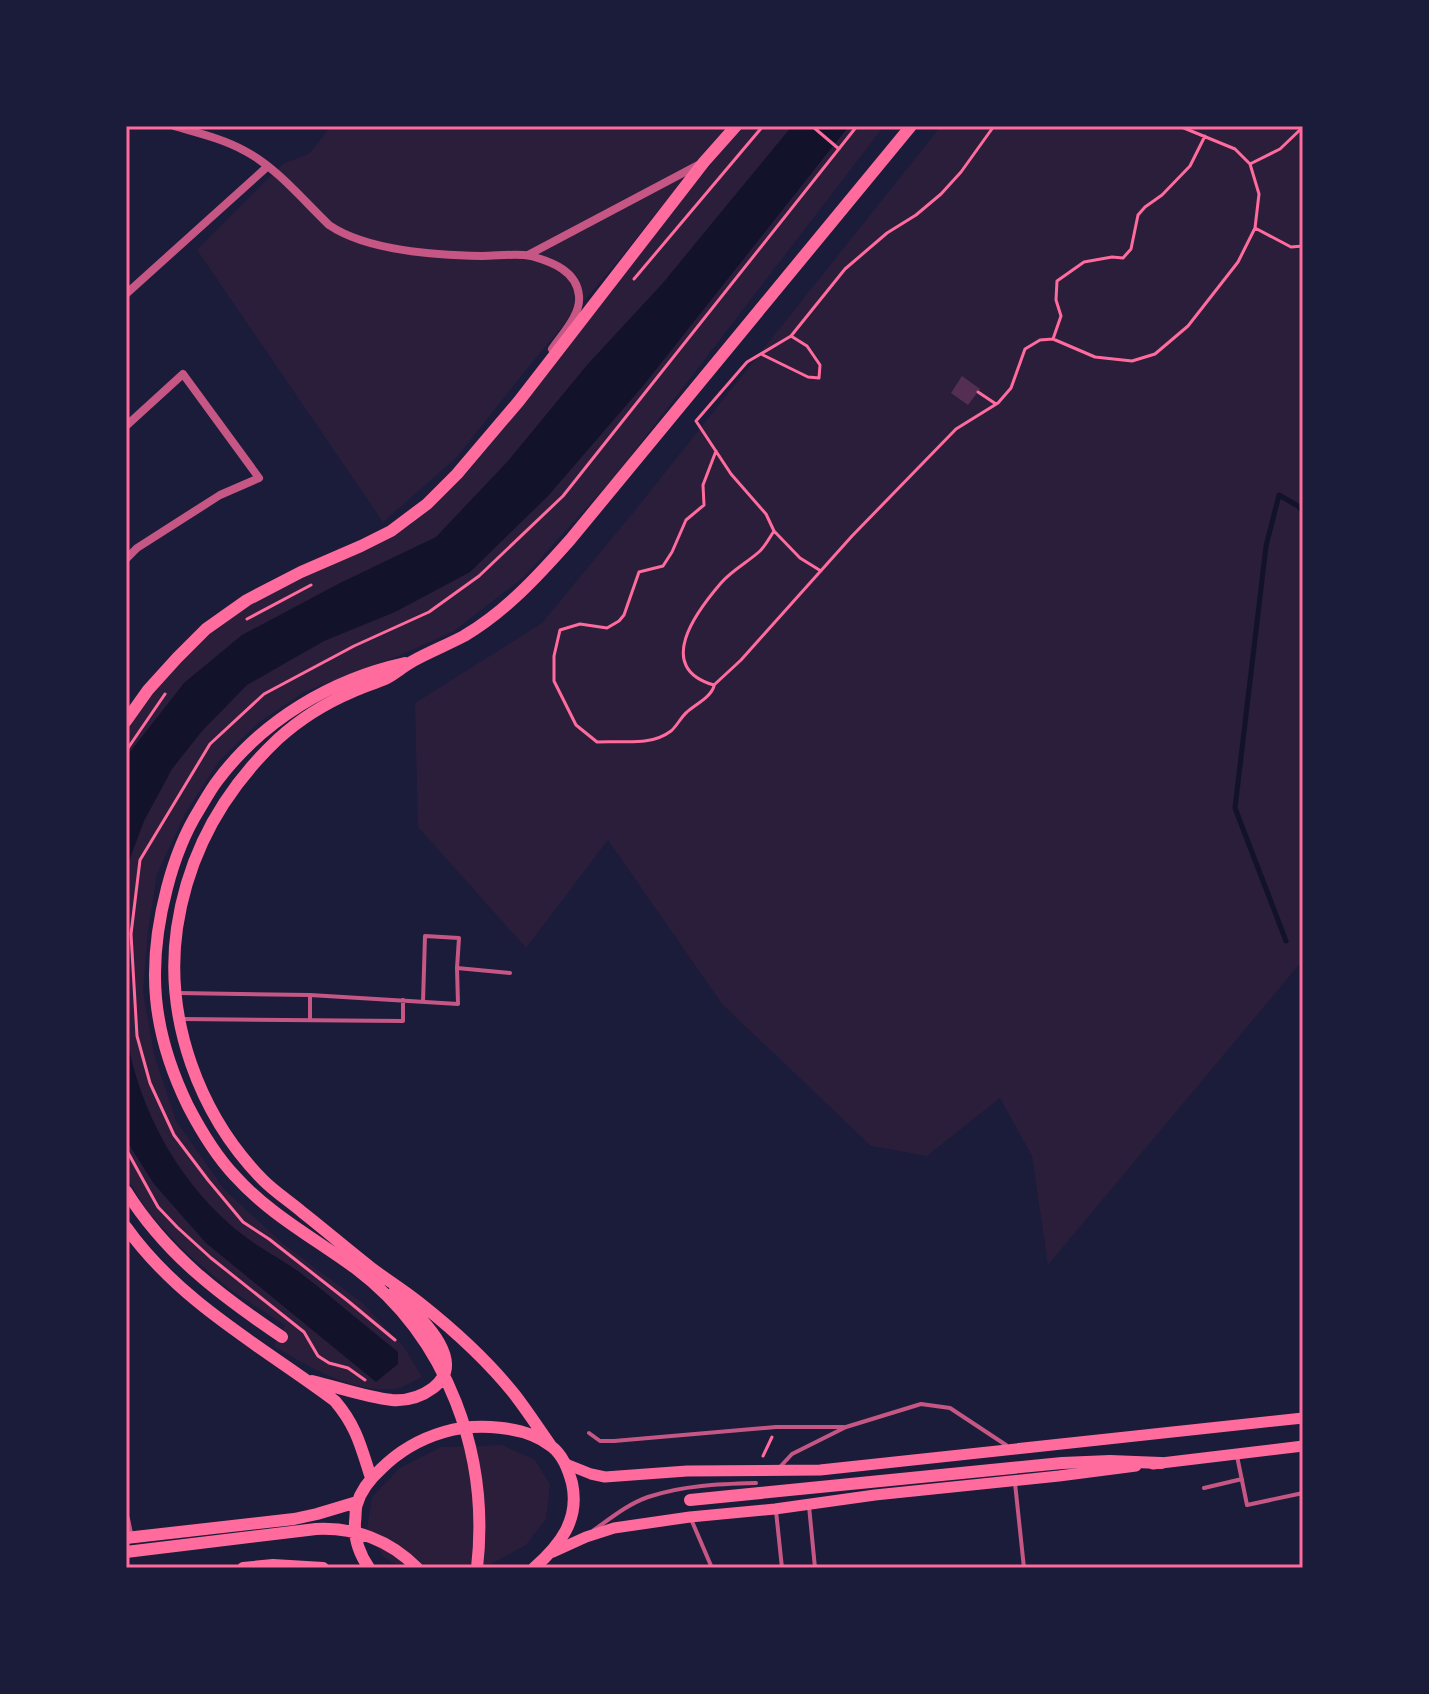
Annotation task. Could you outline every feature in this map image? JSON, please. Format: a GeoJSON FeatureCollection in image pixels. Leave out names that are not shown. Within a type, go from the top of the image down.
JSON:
{"type":"FeatureCollection","features":[{"type":"Feature","properties":{"kind":"main road"},"geometry":{"type":"LineString","coordinates":[[126,721],[148,690],[206,629],[247,600],[391,531],[427,504],[519,401],[704,162],[736,126]]}},
{"type":"Feature","properties":{"kind":"main road"},"geometry":{"type":"LineString","coordinates":[[553,1552],[565,1534],[572,1515],[574,1494],[566,1464],[515,1395],[486,1362],[419,1302],[265,1181],[231,1144],[207,1102],[189,1057],[179,1019],[175,944],[181,906],[191,869],[206,833],[226,798],[250,767],[282,736],[316,711],[388,677],[463,636],[499,612],[532,583],[911,126]]}},
{"type":"Feature","properties":{"kind":"main road"},"geometry":{"type":"LineString","coordinates":[[412,662],[345,682],[310,699],[246,748],[218,780],[190,824],[172,869],[160,914],[155,968],[157,1014],[168,1060],[197,1123],[221,1160],[262,1203],[378,1287],[414,1328],[440,1366],[457,1402],[473,1461],[480,1514],[477,1568]]}},
{"type":"Feature","properties":{"kind":"main road"},"geometry":{"type":"LineString","coordinates":[[126,1191],[159,1236],[195,1273],[282,1337]]}},
{"type":"Feature","properties":{"kind":"main road"},"geometry":{"type":"LineString","coordinates":[[126,1227],[160,1268],[188,1294],[335,1401],[358,1436],[371,1478]]}},
{"type":"Feature","properties":{"kind":"main road"},"geometry":{"type":"LineString","coordinates":[[305,1379],[395,1400],[414,1398],[427,1392],[442,1378],[447,1368],[439,1343],[372,1268]]}},
{"type":"Feature","properties":{"kind":"main road"},"geometry":{"type":"LineString","coordinates":[[566,1464],[605,1477],[687,1471],[820,1470],[1303,1418]]}},
{"type":"Feature","properties":{"kind":"main road"},"geometry":{"type":"LineString","coordinates":[[369,1568],[359,1549],[355,1530],[357,1502],[371,1478],[400,1452],[446,1431],[469,1427],[511,1430],[533,1436],[551,1446]]}},
{"type":"Feature","properties":{"kind":"main road"},"geometry":{"type":"LineString","coordinates":[[534,1568],[553,1552],[614,1528],[1303,1446]]}},
{"type":"Feature","properties":{"kind":"main road"},"geometry":{"type":"LineString","coordinates":[[690,1500],[1062,1463],[1161,1463]]}},
{"type":"Feature","properties":{"kind":"main road"},"geometry":{"type":"LineString","coordinates":[[128,1538],[294,1519],[357,1502]]}},
{"type":"Feature","properties":{"kind":"main road"},"geometry":{"type":"LineString","coordinates":[[126,1552],[316,1529],[339,1529],[376,1539],[401,1553],[417,1568]]}},
{"type":"Feature","properties":{"kind":"main road"},"geometry":{"type":"LineString","coordinates":[[243,1568],[273,1565],[323,1568]]}},
{"type":"Feature","properties":{"kind":"street"},"geometry":{"type":"LineString","coordinates":[[174,126],[244,150],[268,166],[329,225],[360,241],[460,256],[528,255],[569,272],[577,283],[580,298],[577,311],[519,401]]}},
{"type":"Feature","properties":{"kind":"street"},"geometry":{"type":"LineString","coordinates":[[528,255],[704,162]]}},
{"type":"Feature","properties":{"kind":"street"},"geometry":{"type":"LineString","coordinates":[[126,294],[268,166]]}},
{"type":"Feature","properties":{"kind":"street"},"geometry":{"type":"LineString","coordinates":[[126,426],[183,374],[259,478],[220,495],[137,548],[126,559]]}},
{"type":"Feature","properties":{"kind":"street"},"geometry":{"type":"LineString","coordinates":[[126,1519],[128,1538]]}},
{"type":"Feature","properties":{"kind":"lane"},"geometry":{"type":"LineString","coordinates":[[176,993],[310,995],[403,1000],[423,1002],[458,1004],[459,938],[425,936],[423,1002]]}},
{"type":"Feature","properties":{"kind":"lane"},"geometry":{"type":"LineString","coordinates":[[457,968],[510,973]]}},
{"type":"Feature","properties":{"kind":"lane"},"geometry":{"type":"LineString","coordinates":[[310,995],[310,1020]]}},
{"type":"Feature","properties":{"kind":"lane"},"geometry":{"type":"LineString","coordinates":[[179,1019],[403,1021],[403,1000]]}},
{"type":"Feature","properties":{"kind":"lane"},"geometry":{"type":"LineString","coordinates":[[777,1470],[792,1454],[846,1427],[921,1404],[950,1408],[1012,1449]]}},
{"type":"Feature","properties":{"kind":"lane"},"geometry":{"type":"LineString","coordinates":[[589,1433],[600,1441],[614,1441],[776,1427],[846,1427]]}},
{"type":"Feature","properties":{"kind":"lane"},"geometry":{"type":"LineString","coordinates":[[1237,1453],[1247,1505],[1303,1493]]}},
{"type":"Feature","properties":{"kind":"lane"},"geometry":{"type":"LineString","coordinates":[[1204,1488],[1242,1479]]}},
{"type":"Feature","properties":{"kind":"lane"},"geometry":{"type":"LineString","coordinates":[[1015,1481],[1024,1568]]}},
{"type":"Feature","properties":{"kind":"lane"},"geometry":{"type":"LineString","coordinates":[[586,1537],[618,1512],[647,1497],[677,1489],[756,1483]]}},
{"type":"Feature","properties":{"kind":"lane"},"geometry":{"type":"LineString","coordinates":[[809,1504],[815,1568]]}},
{"type":"Feature","properties":{"kind":"lane"},"geometry":{"type":"LineString","coordinates":[[775,1509],[782,1568]]}},
{"type":"Feature","properties":{"kind":"lane"},"geometry":{"type":"LineString","coordinates":[[690,1517],[712,1568]]}},
{"type":"Feature","properties":{"kind":"path"},"geometry":{"type":"LineString","coordinates":[[634,278],[763,126]]}},
{"type":"Feature","properties":{"kind":"path"},"geometry":{"type":"LineString","coordinates":[[812,126],[839,149]]}},
{"type":"Feature","properties":{"kind":"path"},"geometry":{"type":"LineString","coordinates":[[395,1340],[269,1239],[243,1222],[174,1135],[150,1083],[137,1036],[131,934],[140,860],[210,744],[264,694],[354,646],[429,612],[479,576],[563,496],[857,126]]}},
{"type":"Feature","properties":{"kind":"path"},"geometry":{"type":"LineString","coordinates":[[821,571],[800,558],[774,531],[766,514],[731,474],[696,421],[747,362],[791,336],[845,269],[887,233],[941,194],[994,126]]}},
{"type":"Feature","properties":{"kind":"path"},"geometry":{"type":"LineString","coordinates":[[716,451],[703,485],[704,505],[686,520],[663,566],[639,572],[619,621],[607,628],[580,624],[560,630],[554,656],[554,681],[576,725],[597,742],[647,742],[671,731],[684,715],[712,692],[714,685],[741,660],[852,536],[956,429],[996,404],[1011,388],[1025,349],[1040,340],[1053,339],[1095,357],[1132,361],[1155,354],[1188,326],[1238,262],[1255,228],[1259,194],[1250,164],[1235,149],[1179,126]]}},
{"type":"Feature","properties":{"kind":"path"},"geometry":{"type":"LineString","coordinates":[[1250,164],[1280,149],[1303,127]]}},
{"type":"Feature","properties":{"kind":"path"},"geometry":{"type":"LineString","coordinates":[[1053,339],[1061,316],[1056,300],[1057,281],[1084,262],[1123,258],[1131,249],[1138,215],[1190,166],[1205,135]]}},
{"type":"Feature","properties":{"kind":"path"},"geometry":{"type":"LineString","coordinates":[[1255,228],[1291,247],[1303,246]]}},
{"type":"Feature","properties":{"kind":"path"},"geometry":{"type":"LineString","coordinates":[[761,354],[808,377],[819,378],[820,365],[807,346],[791,336]]}},
{"type":"Feature","properties":{"kind":"path"},"geometry":{"type":"LineString","coordinates":[[978,392],[996,404]]}},
{"type":"Feature","properties":{"kind":"path"},"geometry":{"type":"LineString","coordinates":[[714,685],[698,680],[684,664],[684,641],[690,625],[723,581],[762,549],[774,531]]}},
{"type":"Feature","properties":{"kind":"path"},"geometry":{"type":"LineString","coordinates":[[238,625],[315,583]]}},
{"type":"Feature","properties":{"kind":"path"},"geometry":{"type":"LineString","coordinates":[[126,751],[171,687]]}},
{"type":"Feature","properties":{"kind":"path"},"geometry":{"type":"LineString","coordinates":[[126,1149],[158,1207],[177,1227],[304,1332],[318,1356],[329,1363],[348,1368],[367,1382]]}},
{"type":"Feature","properties":{"kind":"path"},"geometry":{"type":"LineString","coordinates":[[757,1470],[776,1427]]}},
{"type":"Feature","properties":{"kind":"shaded area"},"geometry":{"type":"Polygon","coordinates":[[[331,126],[728,126],[457,457],[383,522],[197,250],[283,164],[310,153],[331,126]]]}},
{"type":"Feature","properties":{"kind":"shaded area"},"geometry":{"type":"Polygon","coordinates":[[[743,126],[884,126],[616,475],[524,577],[454,631],[304,692],[258,723],[219,761],[185,814],[157,874],[143,991],[154,1054],[176,1121],[224,1189],[282,1243],[361,1302],[404,1347],[422,1377],[393,1389],[346,1382],[316,1370],[274,1346],[285,1325],[229,1289],[182,1249],[148,1212],[126,1177],[126,726],[181,658],[241,609],[409,526],[470,469],[743,126]]]}},
{"type":"Feature","properties":{"kind":"shaded area"},"geometry":{"type":"Polygon","coordinates":[[[792,126],[849,126],[643,386],[548,496],[470,572],[395,612],[324,641],[247,685],[202,731],[172,769],[144,821],[126,869],[126,757],[184,683],[242,635],[436,537],[508,461],[587,365],[662,284],[792,126]]]}},
{"type":"Feature","properties":{"kind":"shaded area"},"geometry":{"type":"Polygon","coordinates":[[[941,126],[1303,126],[1303,960],[1048,1265],[1032,1156],[1000,1098],[927,1156],[871,1146],[722,1004],[608,840],[526,948],[418,827],[415,703],[542,623],[941,126]]]}},
{"type":"Feature","properties":{"kind":"shaded area"},"geometry":{"type":"Polygon","coordinates":[[[126,1032],[132,1062],[152,1119],[183,1173],[224,1219],[298,1271],[398,1352],[398,1364],[376,1382],[206,1243],[154,1184],[126,1140],[126,1032]]]}},
{"type":"Feature","properties":{"kind":"shaded area"},"geometry":{"type":"Polygon","coordinates":[[[502,1445],[535,1460],[550,1485],[546,1519],[526,1545],[484,1568],[403,1568],[383,1557],[367,1529],[372,1497],[400,1468],[441,1447],[502,1445]]]}},
{"type":"Feature","properties":{"kind":"building"},"geometry":{"type":"Polygon","coordinates":[[[962,376],[980,389],[968,405],[951,393],[962,376]]]}},
{"type":"Feature","properties":{"kind":"waterway"},"geometry":{"type":"LineString","coordinates":[[1286,941],[1235,808],[1266,546],[1279,495],[1303,512]]}}]}
